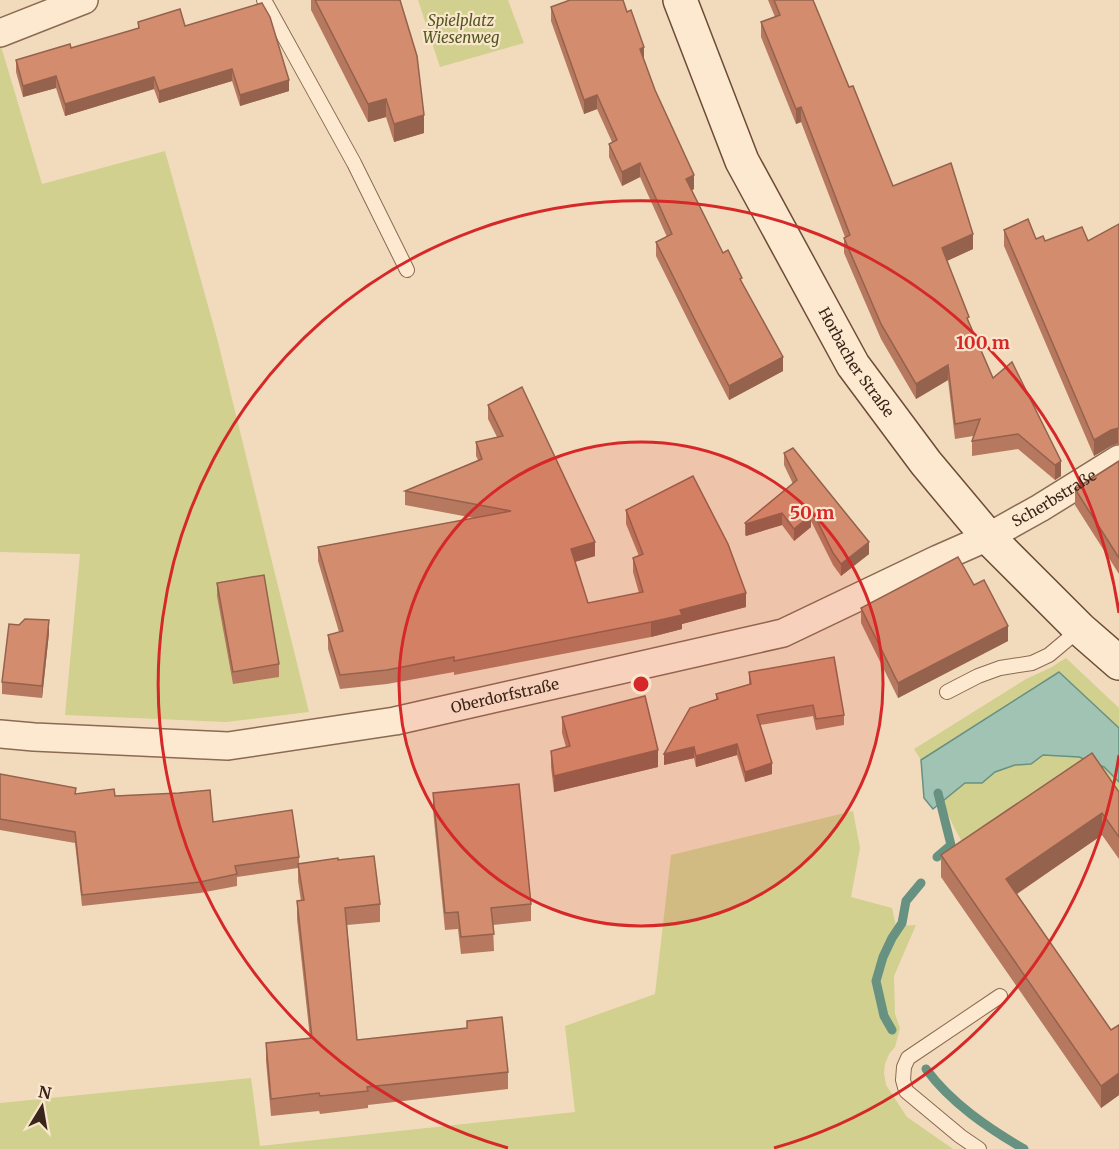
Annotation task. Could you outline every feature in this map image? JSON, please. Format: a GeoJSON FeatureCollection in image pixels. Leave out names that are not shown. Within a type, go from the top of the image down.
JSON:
{"type":"FeatureCollection","features":[{"type":"Feature","properties":{"kind":"main road","name":"Horbacher Straße"},"geometry":{"type":"LineString","coordinates":[[680,0],[742,161],[853,365],[926,463],[988,537],[1080,628],[1119,663]]}},
{"type":"Feature","properties":{"kind":"street"},"geometry":{"type":"LineString","coordinates":[[0,33],[84,0]]}},
{"type":"Feature","properties":{"kind":"street","name":"Scherbstraße"},"geometry":{"type":"LineString","coordinates":[[988,537],[1119,459]]}},
{"type":"Feature","properties":{"kind":"street","name":"Oberdorfstraße"},"geometry":{"type":"LineString","coordinates":[[0,734],[228,746],[395,720],[783,633],[988,537]]}},
{"type":"Feature","properties":{"kind":"lane"},"geometry":{"type":"LineString","coordinates":[[264,0],[354,163],[407,270]]}},
{"type":"Feature","properties":{"kind":"lane"},"geometry":{"type":"LineString","coordinates":[[947,692],[978,675],[999,668],[1032,663],[1049,655],[1080,628]]}},
{"type":"Feature","properties":{"kind":"lane"},"geometry":{"type":"LineString","coordinates":[[979,1149],[906,1091],[903,1080],[904,1067],[908,1058],[1000,996]]}},
{"type":"Feature","properties":{"kind":"green space","name":"Spielplatz Wiesenweg"},"geometry":{"type":"Polygon","coordinates":[[[418,0],[508,0],[524,43],[440,67],[418,0]]]}},
{"type":"Feature","properties":{"kind":"green space"},"geometry":{"type":"Polygon","coordinates":[[[1,46],[42,184],[165,151],[217,338],[309,712],[226,722],[65,715],[80,554],[0,552],[1,46]]]}},
{"type":"Feature","properties":{"kind":"green space"},"geometry":{"type":"Polygon","coordinates":[[[1066,658],[1119,708],[1119,808],[941,860],[961,840],[942,802],[933,809],[924,798],[921,760],[914,749],[1026,679],[1066,658]]]}},
{"type":"Feature","properties":{"kind":"green space"},"geometry":{"type":"Polygon","coordinates":[[[853,811],[860,848],[851,897],[892,908],[896,926],[916,925],[894,976],[895,1014],[900,1028],[895,1047],[885,1064],[886,1085],[907,1117],[953,1149],[0,1149],[0,1103],[251,1078],[260,1146],[575,1112],[565,1026],[655,994],[671,855],[853,811]]]}},
{"type":"Feature","properties":{"kind":"shaded area"},"geometry":{"type":"Polygon","coordinates":[[[1059,672],[1119,728],[1119,782],[1104,767],[1079,757],[1043,755],[1031,764],[1015,765],[995,772],[982,783],[965,783],[933,809],[924,798],[921,760],[1059,672]]]}},
{"type":"Feature","properties":{"kind":"building"},"geometry":{"type":"Polygon","coordinates":[[[315,0],[400,0],[417,56],[424,115],[394,124],[386,99],[368,104],[315,0]]]}},
{"type":"Feature","properties":{"kind":"building"},"geometry":{"type":"Polygon","coordinates":[[[570,0],[623,0],[627,12],[631,10],[644,47],[640,49],[655,90],[694,175],[686,179],[723,253],[728,250],[742,278],[740,279],[783,357],[729,386],[656,242],[672,234],[640,163],[622,172],[609,144],[617,140],[597,95],[584,100],[551,7],[570,0]]]}},
{"type":"Feature","properties":{"kind":"building"},"geometry":{"type":"Polygon","coordinates":[[[774,0],[813,0],[849,87],[853,86],[893,186],[951,163],[973,234],[942,248],[969,317],[967,318],[993,378],[1012,362],[1061,461],[1055,465],[1018,434],[972,441],[980,419],[955,424],[948,365],[916,384],[881,324],[844,238],[850,235],[801,107],[796,109],[761,22],[780,15],[774,0]]]}},
{"type":"Feature","properties":{"kind":"building"},"geometry":{"type":"Polygon","coordinates":[[[262,3],[270,17],[289,80],[240,95],[232,69],[159,91],[154,77],[65,104],[56,76],[23,86],[16,60],[70,44],[71,48],[139,28],[138,22],[180,9],[185,26],[262,3]]]}},
{"type":"Feature","properties":{"kind":"building"},"geometry":{"type":"Polygon","coordinates":[[[1028,219],[1036,239],[1043,236],[1045,241],[1082,227],[1088,241],[1119,224],[1119,428],[1094,440],[1004,230],[1028,219]]]}},
{"type":"Feature","properties":{"kind":"building"},"geometry":{"type":"Polygon","coordinates":[[[522,387],[595,542],[571,549],[588,603],[643,592],[633,558],[643,554],[626,510],[693,476],[728,544],[746,593],[680,610],[682,615],[651,622],[454,661],[454,657],[387,670],[340,675],[328,635],[343,631],[318,547],[511,511],[405,491],[482,459],[476,442],[503,436],[488,405],[522,387]]]}},
{"type":"Feature","properties":{"kind":"building"},"geometry":{"type":"Polygon","coordinates":[[[793,448],[869,542],[841,564],[833,553],[810,506],[811,515],[794,529],[782,513],[745,523],[797,480],[784,453],[793,448]]]}},
{"type":"Feature","properties":{"kind":"building"},"geometry":{"type":"Polygon","coordinates":[[[1119,461],[1119,558],[1075,489],[1119,461]]]}},
{"type":"Feature","properties":{"kind":"building"},"geometry":{"type":"Polygon","coordinates":[[[958,557],[974,585],[984,580],[1008,626],[898,683],[861,608],[958,557]]]}},
{"type":"Feature","properties":{"kind":"building"},"geometry":{"type":"Polygon","coordinates":[[[264,575],[279,664],[233,672],[217,583],[264,575]]]}},
{"type":"Feature","properties":{"kind":"building"},"geometry":{"type":"Polygon","coordinates":[[[25,619],[49,620],[42,686],[2,682],[9,624],[19,625],[25,619]]]}},
{"type":"Feature","properties":{"kind":"building"},"geometry":{"type":"Polygon","coordinates":[[[834,657],[844,715],[816,719],[813,705],[757,715],[772,763],[745,772],[737,744],[696,756],[694,747],[664,754],[690,708],[718,699],[716,694],[751,684],[749,672],[834,657]]]}},
{"type":"Feature","properties":{"kind":"building"},"geometry":{"type":"Polygon","coordinates":[[[645,696],[658,750],[554,776],[551,751],[570,746],[562,717],[645,696]]]}},
{"type":"Feature","properties":{"kind":"building"},"geometry":{"type":"Polygon","coordinates":[[[1092,753],[1119,792],[1119,837],[1102,813],[1006,879],[1111,1030],[1119,1025],[1119,1073],[1101,1086],[941,855],[1092,753]]]}},
{"type":"Feature","properties":{"kind":"building"},"geometry":{"type":"Polygon","coordinates":[[[0,774],[76,788],[75,794],[114,789],[115,796],[210,790],[213,822],[292,810],[299,857],[235,866],[237,874],[200,882],[82,895],[75,832],[0,819],[0,774]]]}},
{"type":"Feature","properties":{"kind":"building"},"geometry":{"type":"Polygon","coordinates":[[[519,784],[531,904],[491,908],[494,934],[461,937],[458,912],[445,913],[433,793],[519,784]]]}},
{"type":"Feature","properties":{"kind":"building"},"geometry":{"type":"Polygon","coordinates":[[[374,856],[380,904],[345,908],[357,1040],[467,1028],[467,1021],[502,1017],[508,1072],[367,1087],[368,1091],[320,1096],[319,1093],[271,1099],[266,1043],[312,1038],[297,901],[304,900],[298,864],[374,856]]]}},
{"type":"Feature","properties":{"kind":"waterway"},"geometry":{"type":"LineString","coordinates":[[937,857],[951,845],[938,793]]}},
{"type":"Feature","properties":{"kind":"waterway"},"geometry":{"type":"LineString","coordinates":[[892,1030],[884,1016],[876,981],[883,957],[902,923],[906,901],[921,883]]}},
{"type":"Feature","properties":{"kind":"waterway"},"geometry":{"type":"LineString","coordinates":[[926,1069],[947,1093],[971,1114],[1024,1149]]}}]}
